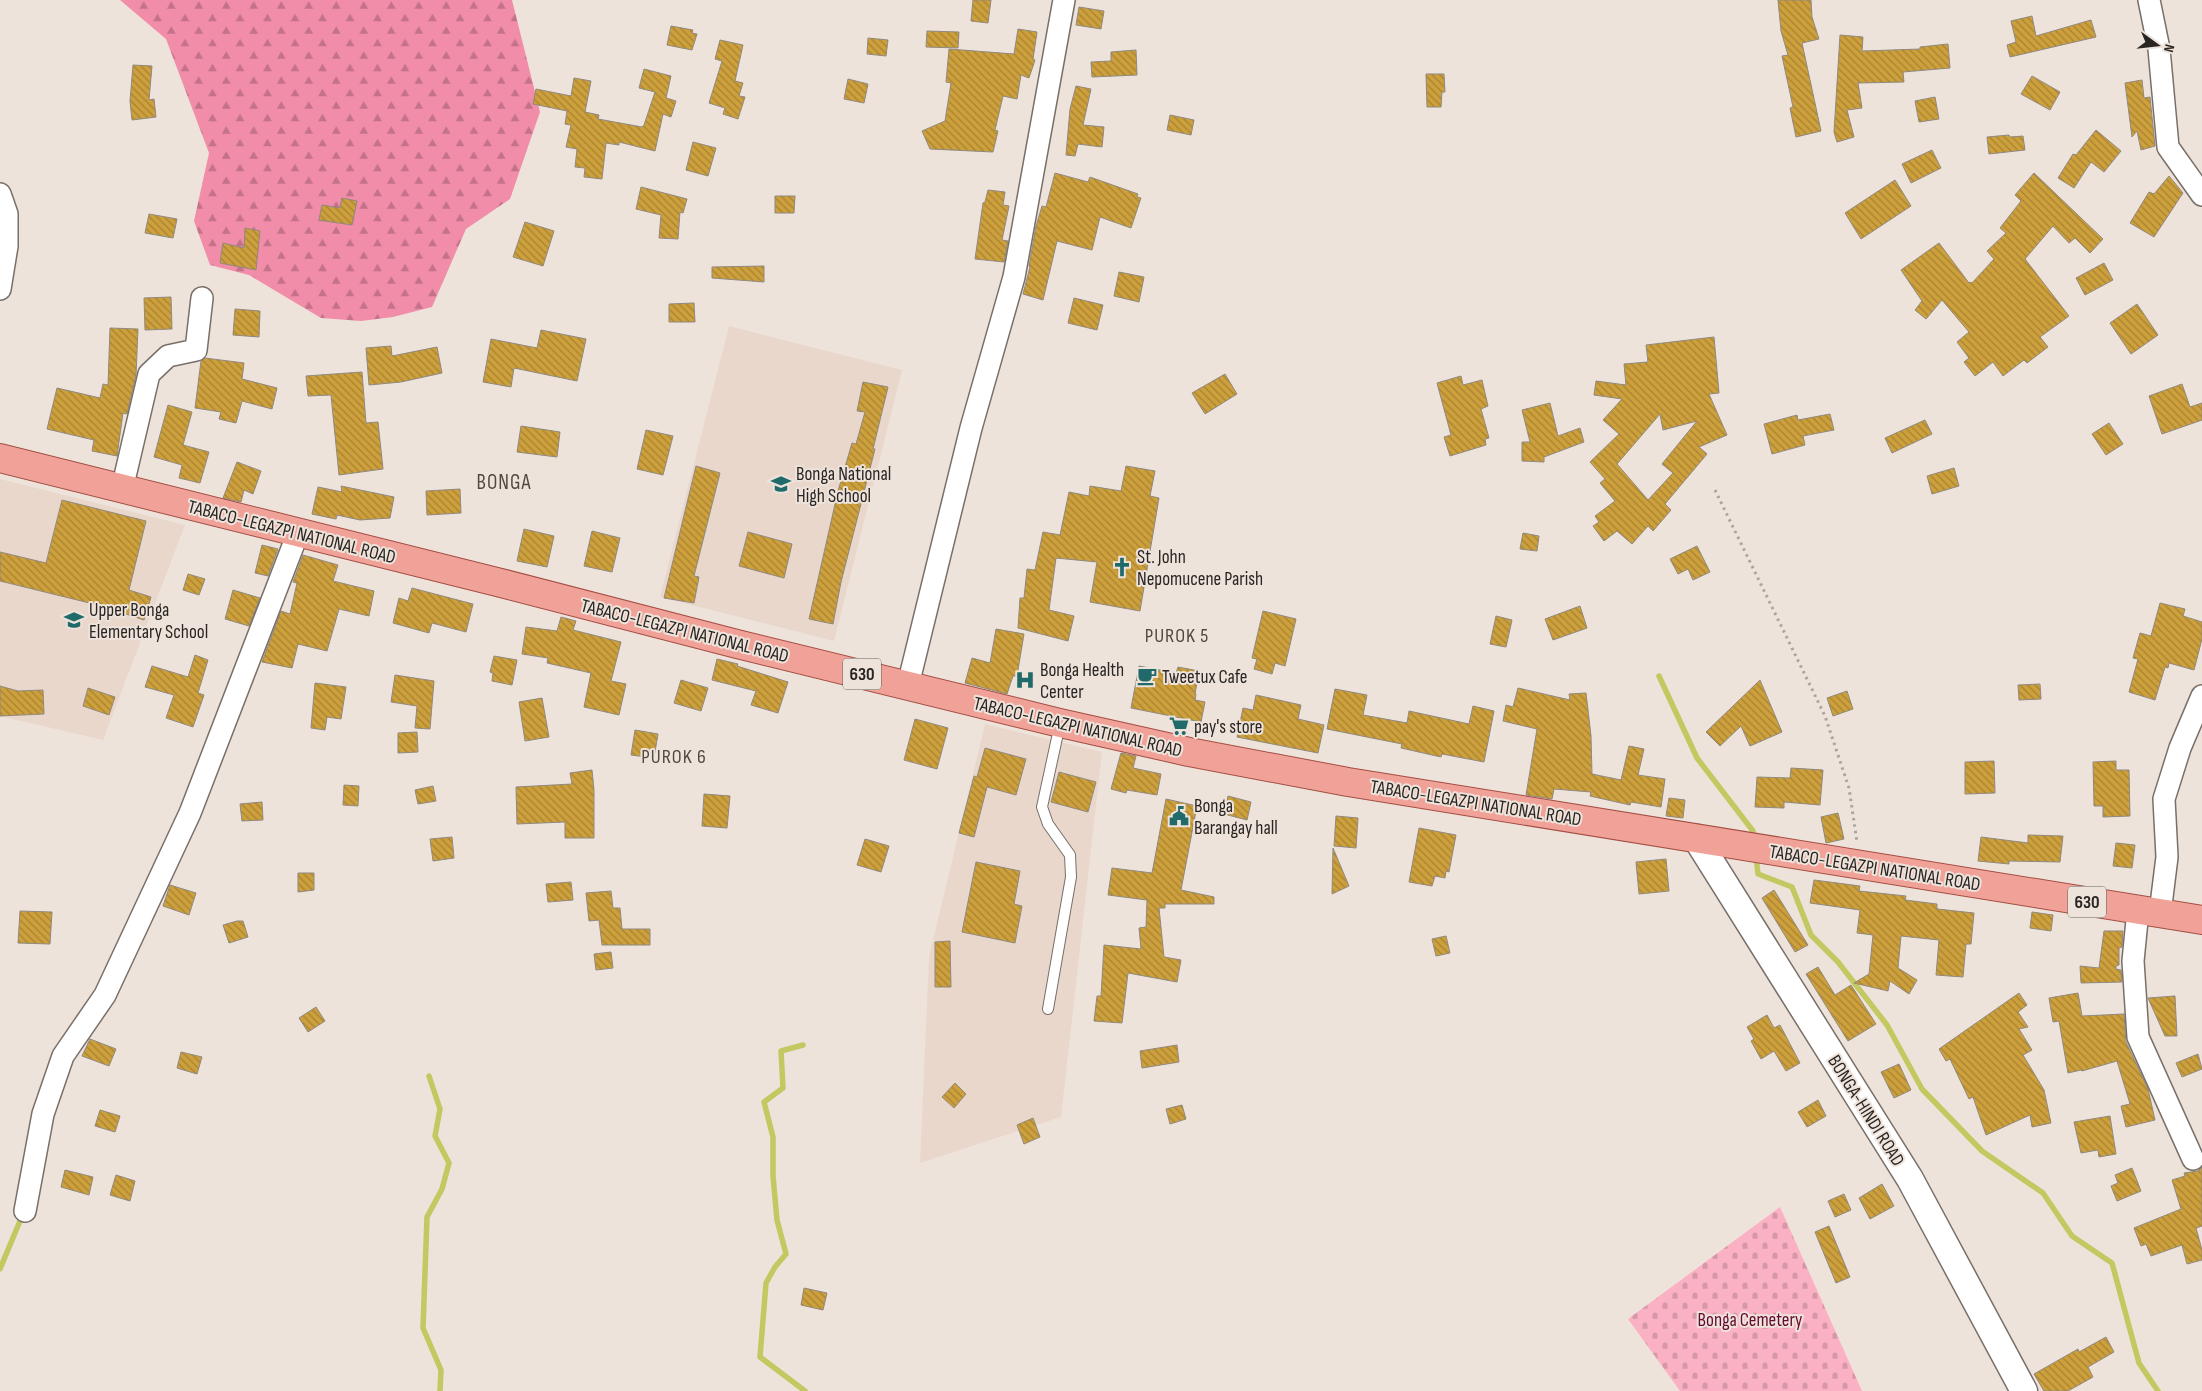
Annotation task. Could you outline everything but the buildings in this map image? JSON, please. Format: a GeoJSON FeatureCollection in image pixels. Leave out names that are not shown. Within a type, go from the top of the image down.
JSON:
{"type":"FeatureCollection","features":[{"type":"Feature","properties":{"kind":"main road","name":"TABACO-LEGAZPI NATIONAL ROAD"},"geometry":{"type":"LineString","coordinates":[[0,458],[1060,723],[1190,752],[1348,782],[2202,920]]}},
{"type":"Feature","properties":{"kind":"street"},"geometry":{"type":"LineString","coordinates":[[908,685],[971,428],[1014,277],[1064,0]]}},
{"type":"Feature","properties":{"kind":"street"},"geometry":{"type":"LineString","coordinates":[[2149,0],[2159,49],[2168,147],[2202,195]]}},
{"type":"Feature","properties":{"kind":"street"},"geometry":{"type":"LineString","coordinates":[[0,194],[7,214],[7,246],[0,289]]}},
{"type":"Feature","properties":{"kind":"street"},"geometry":{"type":"LineString","coordinates":[[122,489],[150,374],[168,356],[196,350],[202,298]]}},
{"type":"Feature","properties":{"kind":"street"},"geometry":{"type":"LineString","coordinates":[[25,1211],[42,1114],[63,1056],[105,994],[190,814],[298,533]]}},
{"type":"Feature","properties":{"kind":"street"},"geometry":{"type":"LineString","coordinates":[[2193,1159],[2138,1037],[2132,961],[2167,857],[2164,799],[2180,748],[2202,696]]}},
{"type":"Feature","properties":{"kind":"street","name":"BONGA-HINDI ROAD"},"geometry":{"type":"LineString","coordinates":[[1696,838],[1910,1179],[2024,1391]]}},
{"type":"Feature","properties":{"kind":"lane"},"geometry":{"type":"LineString","coordinates":[[1048,1009],[1071,877],[1070,855],[1048,824],[1042,806],[1060,723]]}},
{"type":"Feature","properties":{"kind":"path"},"geometry":{"type":"LineString","coordinates":[[1715,490],[1825,716],[1849,788],[1860,864]]}},
{"type":"Feature","properties":{"kind":"shaded area","name":"Bonga National High School"},"geometry":{"type":"Polygon","coordinates":[[[729,326],[902,370],[834,641],[660,597],[729,326]]]}},
{"type":"Feature","properties":{"kind":"shaded area","name":"Upper Bonga Elementary School"},"geometry":{"type":"Polygon","coordinates":[[[0,479],[185,525],[103,740],[0,716],[0,479]]]}},
{"type":"Feature","properties":{"kind":"shaded area"},"geometry":{"type":"Polygon","coordinates":[[[985,724],[1102,752],[1061,1117],[920,1163],[929,957],[985,724]]]}},
{"type":"Feature","properties":{"kind":"green space"},"geometry":{"type":"Polygon","coordinates":[[[120,0],[512,0],[540,112],[510,199],[466,229],[432,307],[393,317],[361,321],[321,318],[249,275],[210,265],[194,221],[209,153],[166,39],[120,0]]]}},
{"type":"Feature","properties":{"kind":"green space","name":"Bonga Cemetery"},"geometry":{"type":"Polygon","coordinates":[[[1780,1207],[1862,1391],[1680,1391],[1628,1319],[1780,1207]]]}},
{"type":"Feature","properties":{"kind":"waterway"},"geometry":{"type":"LineString","coordinates":[[1659,676],[1697,758],[1753,831],[1754,839]]}},
{"type":"Feature","properties":{"kind":"waterway"},"geometry":{"type":"LineString","coordinates":[[1756,856],[1758,874],[1792,887],[1811,935],[1838,962],[1887,1025],[1922,1089],[1982,1151],[2043,1193],[2072,1236],[2112,1263],[2139,1363],[2158,1391]]}},
{"type":"Feature","properties":{"kind":"waterway"},"geometry":{"type":"LineString","coordinates":[[803,1045],[781,1051],[783,1088],[764,1102],[773,1137],[773,1176],[777,1220],[786,1254],[775,1267],[766,1283],[760,1357],[805,1391]]}},
{"type":"Feature","properties":{"kind":"waterway"},"geometry":{"type":"LineString","coordinates":[[429,1076],[440,1109],[435,1136],[449,1163],[442,1189],[427,1217],[423,1328],[441,1370],[440,1391]]}},
{"type":"Feature","properties":{"kind":"waterway"},"geometry":{"type":"LineString","coordinates":[[0,1269],[20,1221]]}},
{"type":"Feature","properties":{"kind":"place","name":"Bonga National High School"},"geometry":{"type":"Point","coordinates":[781,484]}},
{"type":"Feature","properties":{"kind":"place","name":"St. John Nepomucene Parish"},"geometry":{"type":"Point","coordinates":[1122,567]}},
{"type":"Feature","properties":{"kind":"place","name":"Upper Bonga Elementary School"},"geometry":{"type":"Point","coordinates":[74,620]}},
{"type":"Feature","properties":{"kind":"place","name":"Tweetux Cafe"},"geometry":{"type":"Point","coordinates":[1147,676]}},
{"type":"Feature","properties":{"kind":"place","name":"Bonga Health Center"},"geometry":{"type":"Point","coordinates":[1025,680]}},
{"type":"Feature","properties":{"kind":"place","name":"pay's store"},"geometry":{"type":"Point","coordinates":[1179,726]}},
{"type":"Feature","properties":{"kind":"place","name":"Bonga Barangay hall"},"geometry":{"type":"Point","coordinates":[1179,816]}},
{"type":"Feature","properties":{"kind":"district","name":"BONGA"},"geometry":{"type":"Point","coordinates":[504,482]}},
{"type":"Feature","properties":{"kind":"district","name":"PUROK 5"},"geometry":{"type":"Point","coordinates":[1177,635]}},
{"type":"Feature","properties":{"kind":"district","name":"PUROK 6"},"geometry":{"type":"Point","coordinates":[674,756]}}]}
